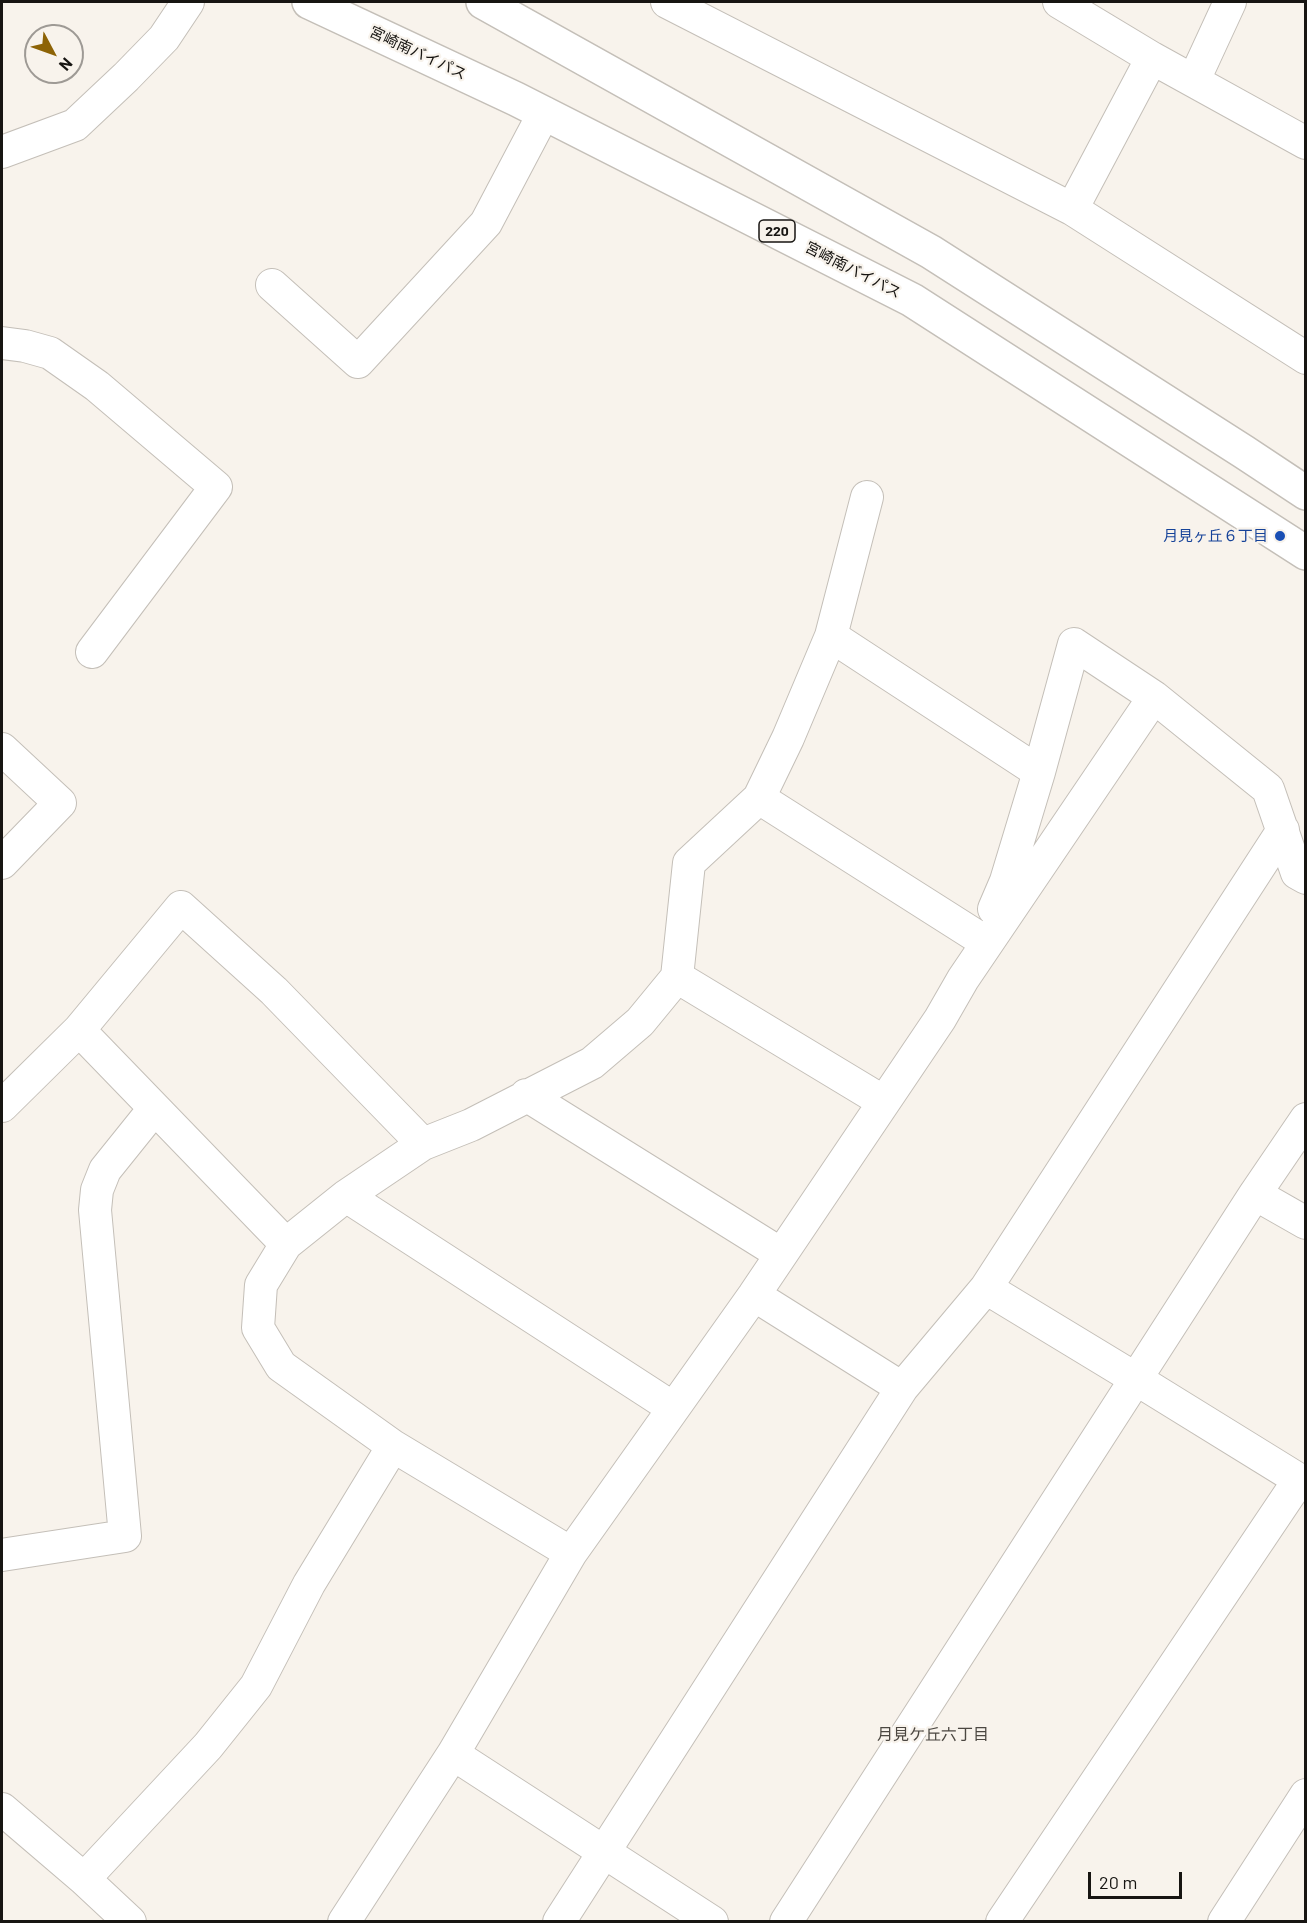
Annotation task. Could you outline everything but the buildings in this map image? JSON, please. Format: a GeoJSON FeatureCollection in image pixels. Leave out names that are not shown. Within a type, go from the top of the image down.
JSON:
{"type":"FeatureCollection","features":[{"type":"Feature","properties":{"kind":"highway","name":"宮崎南バイパス"},"geometry":{"type":"LineString","coordinates":[[309,2],[544,113],[912,300],[1305,554]]}},
{"type":"Feature","properties":{"kind":"highway"},"geometry":{"type":"LineString","coordinates":[[483,2],[931,252],[1305,493]]}},
{"type":"Feature","properties":{"kind":"street"},"geometry":{"type":"LineString","coordinates":[[2,152],[75,125],[164,38],[188,2]]}},
{"type":"Feature","properties":{"kind":"street"},"geometry":{"type":"LineString","coordinates":[[667,2],[1072,209],[1305,358]]}},
{"type":"Feature","properties":{"kind":"street"},"geometry":{"type":"LineString","coordinates":[[1059,2],[1152,58],[1305,143]]}},
{"type":"Feature","properties":{"kind":"street"},"geometry":{"type":"LineString","coordinates":[[1194,80],[1230,2]]}},
{"type":"Feature","properties":{"kind":"street"},"geometry":{"type":"LineString","coordinates":[[1072,209],[1152,58]]}},
{"type":"Feature","properties":{"kind":"street"},"geometry":{"type":"LineString","coordinates":[[272,285],[358,362],[486,223],[544,113]]}},
{"type":"Feature","properties":{"kind":"street"},"geometry":{"type":"LineString","coordinates":[[2,343],[50,353],[97,386],[216,487],[92,652]]}},
{"type":"Feature","properties":{"kind":"street"},"geometry":{"type":"LineString","coordinates":[[571,1553],[393,1446],[281,1366],[258,1328],[261,1285],[286,1244],[346,1196],[423,1144],[471,1125],[592,1062],[640,1022],[678,976],[689,862],[759,798],[788,738],[831,636],[867,497]]}},
{"type":"Feature","properties":{"kind":"street"},"geometry":{"type":"LineString","coordinates":[[831,636],[1040,772]]}},
{"type":"Feature","properties":{"kind":"street"},"geometry":{"type":"LineString","coordinates":[[963,979],[1006,881],[1040,772],[1074,644],[1154,697],[1268,789],[1297,873],[1305,878]]}},
{"type":"Feature","properties":{"kind":"street"},"geometry":{"type":"LineString","coordinates":[[344,1922],[453,1754],[571,1553],[754,1294],[1154,697]]}},
{"type":"Feature","properties":{"kind":"street"},"geometry":{"type":"LineString","coordinates":[[2,749],[60,803],[2,863]]}},
{"type":"Feature","properties":{"kind":"street"},"geometry":{"type":"LineString","coordinates":[[759,798],[981,939]]}},
{"type":"Feature","properties":{"kind":"street"},"geometry":{"type":"LineString","coordinates":[[559,1922],[902,1388],[986,1288],[1283,830]]}},
{"type":"Feature","properties":{"kind":"street"},"geometry":{"type":"LineString","coordinates":[[2,1106],[79,1030],[181,907],[274,991],[423,1144]]}},
{"type":"Feature","properties":{"kind":"street"},"geometry":{"type":"LineString","coordinates":[[678,976],[884,1102]]}},
{"type":"Feature","properties":{"kind":"street"},"geometry":{"type":"LineString","coordinates":[[79,1030],[286,1244]]}},
{"type":"Feature","properties":{"kind":"street"},"geometry":{"type":"LineString","coordinates":[[526,1095],[781,1254]]}},
{"type":"Feature","properties":{"kind":"street"},"geometry":{"type":"LineString","coordinates":[[2,1556],[125,1536],[95,1210],[97,1190],[105,1170],[154,1109]]}},
{"type":"Feature","properties":{"kind":"street"},"geometry":{"type":"LineString","coordinates":[[786,1922],[1305,1119]]}},
{"type":"Feature","properties":{"kind":"street"},"geometry":{"type":"LineString","coordinates":[[1255,1194],[1305,1223]]}},
{"type":"Feature","properties":{"kind":"street"},"geometry":{"type":"LineString","coordinates":[[346,1196],[674,1408]]}},
{"type":"Feature","properties":{"kind":"street"},"geometry":{"type":"LineString","coordinates":[[986,1288],[1302,1482],[1002,1922]]}},
{"type":"Feature","properties":{"kind":"street"},"geometry":{"type":"LineString","coordinates":[[754,1294],[902,1388]]}},
{"type":"Feature","properties":{"kind":"street"},"geometry":{"type":"LineString","coordinates":[[84,1879],[208,1746],[256,1686],[309,1584],[393,1446]]}},
{"type":"Feature","properties":{"kind":"street"},"geometry":{"type":"LineString","coordinates":[[453,1754],[712,1922]]}},
{"type":"Feature","properties":{"kind":"street"},"geometry":{"type":"LineString","coordinates":[[1224,1922],[1305,1795]]}},
{"type":"Feature","properties":{"kind":"street"},"geometry":{"type":"LineString","coordinates":[[2,1809],[130,1922]]}},
{"type":"Feature","properties":{"kind":"place","name":"月見ヶ丘６丁目"},"geometry":{"type":"Point","coordinates":[1280,536]}},
{"type":"Feature","properties":{"kind":"district","name":"月見ケ丘六丁目"},"geometry":{"type":"Point","coordinates":[933,1735]}}]}
